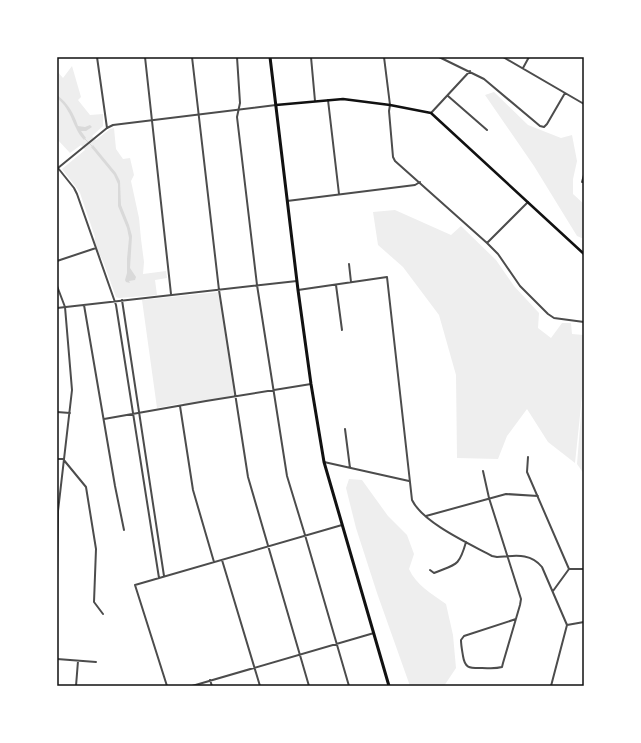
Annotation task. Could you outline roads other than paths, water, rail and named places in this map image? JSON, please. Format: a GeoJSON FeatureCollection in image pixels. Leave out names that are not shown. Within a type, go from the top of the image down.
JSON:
{"type":"FeatureCollection","features":[{"type":"Feature","properties":{"kind":"main road"},"geometry":{"type":"LineString","coordinates":[[270,57],[298,290],[324,462],[390,686]]}},
{"type":"Feature","properties":{"kind":"main road"},"geometry":{"type":"LineString","coordinates":[[276,105],[343,99],[390,105],[431,113],[584,254]]}},
{"type":"Feature","properties":{"kind":"street"},"geometry":{"type":"LineString","coordinates":[[97,57],[106,128]]}},
{"type":"Feature","properties":{"kind":"street"},"geometry":{"type":"LineString","coordinates":[[145,57],[172,295]]}},
{"type":"Feature","properties":{"kind":"street"},"geometry":{"type":"LineString","coordinates":[[192,57],[219,290],[248,477],[301,654],[309,686]]}},
{"type":"Feature","properties":{"kind":"street"},"geometry":{"type":"LineString","coordinates":[[237,57],[240,103],[237,117],[257,285],[287,476],[349,686]]}},
{"type":"Feature","properties":{"kind":"street"},"geometry":{"type":"LineString","coordinates":[[311,57],[315,101]]}},
{"type":"Feature","properties":{"kind":"street"},"geometry":{"type":"LineString","coordinates":[[384,57],[390,105],[389,111],[393,157],[498,254],[520,286],[548,314],[554,318],[584,322]]}},
{"type":"Feature","properties":{"kind":"street"},"geometry":{"type":"LineString","coordinates":[[439,57],[484,79],[540,126],[544,127],[547,124],[565,93]]}},
{"type":"Feature","properties":{"kind":"street"},"geometry":{"type":"LineString","coordinates":[[503,57],[584,104]]}},
{"type":"Feature","properties":{"kind":"street"},"geometry":{"type":"LineString","coordinates":[[523,68],[529,57]]}},
{"type":"Feature","properties":{"kind":"street"},"geometry":{"type":"LineString","coordinates":[[431,113],[470,71]]}},
{"type":"Feature","properties":{"kind":"street"},"geometry":{"type":"LineString","coordinates":[[448,96],[487,130]]}},
{"type":"Feature","properties":{"kind":"street"},"geometry":{"type":"LineString","coordinates":[[328,100],[339,194]]}},
{"type":"Feature","properties":{"kind":"street"},"geometry":{"type":"LineString","coordinates":[[159,578],[115,301],[76,192],[57,168],[106,128],[114,125],[276,105]]}},
{"type":"Feature","properties":{"kind":"street"},"geometry":{"type":"LineString","coordinates":[[583,182],[584,176]]}},
{"type":"Feature","properties":{"kind":"street"},"geometry":{"type":"LineString","coordinates":[[287,200],[415,185],[420,182]]}},
{"type":"Feature","properties":{"kind":"street"},"geometry":{"type":"LineString","coordinates":[[487,243],[528,202]]}},
{"type":"Feature","properties":{"kind":"street"},"geometry":{"type":"LineString","coordinates":[[57,261],[96,248]]}},
{"type":"Feature","properties":{"kind":"street"},"geometry":{"type":"LineString","coordinates":[[349,264],[352,282]]}},
{"type":"Feature","properties":{"kind":"street"},"geometry":{"type":"LineString","coordinates":[[298,290],[387,277],[412,500],[414,505],[443,529],[492,556],[528,556],[538,562],[542,567],[567,625],[551,686]]}},
{"type":"Feature","properties":{"kind":"street"},"geometry":{"type":"LineString","coordinates":[[57,308],[297,281]]}},
{"type":"Feature","properties":{"kind":"street"},"geometry":{"type":"LineString","coordinates":[[336,285],[342,330]]}},
{"type":"Feature","properties":{"kind":"street"},"geometry":{"type":"LineString","coordinates":[[57,286],[65,307],[72,390],[58,511],[57,582]]}},
{"type":"Feature","properties":{"kind":"street"},"geometry":{"type":"LineString","coordinates":[[122,300],[164,576]]}},
{"type":"Feature","properties":{"kind":"street"},"geometry":{"type":"LineString","coordinates":[[84,305],[124,530]]}},
{"type":"Feature","properties":{"kind":"street"},"geometry":{"type":"LineString","coordinates":[[104,419],[311,384]]}},
{"type":"Feature","properties":{"kind":"street"},"geometry":{"type":"LineString","coordinates":[[180,406],[193,490],[214,562]]}},
{"type":"Feature","properties":{"kind":"street"},"geometry":{"type":"LineString","coordinates":[[57,412],[70,413]]}},
{"type":"Feature","properties":{"kind":"street"},"geometry":{"type":"LineString","coordinates":[[345,429],[350,468]]}},
{"type":"Feature","properties":{"kind":"street"},"geometry":{"type":"LineString","coordinates":[[528,457],[527,472],[569,569]]}},
{"type":"Feature","properties":{"kind":"street"},"geometry":{"type":"LineString","coordinates":[[57,459],[63,460],[86,487],[96,549],[94,602],[103,614]]}},
{"type":"Feature","properties":{"kind":"street"},"geometry":{"type":"LineString","coordinates":[[324,462],[410,481]]}},
{"type":"Feature","properties":{"kind":"street"},"geometry":{"type":"LineString","coordinates":[[483,471],[489,498],[521,599],[520,605],[516,619],[502,667],[485,668],[467,666],[464,663],[461,640],[464,636],[516,619]]}},
{"type":"Feature","properties":{"kind":"street"},"geometry":{"type":"LineString","coordinates":[[426,516],[506,494],[538,496]]}},
{"type":"Feature","properties":{"kind":"street"},"geometry":{"type":"LineString","coordinates":[[167,686],[135,585],[342,525]]}},
{"type":"Feature","properties":{"kind":"street"},"geometry":{"type":"LineString","coordinates":[[430,570],[434,573],[458,563],[467,542]]}},
{"type":"Feature","properties":{"kind":"street"},"geometry":{"type":"LineString","coordinates":[[222,560],[260,686]]}},
{"type":"Feature","properties":{"kind":"street"},"geometry":{"type":"LineString","coordinates":[[569,569],[584,569]]}},
{"type":"Feature","properties":{"kind":"street"},"geometry":{"type":"LineString","coordinates":[[553,591],[569,569]]}},
{"type":"Feature","properties":{"kind":"street"},"geometry":{"type":"LineString","coordinates":[[567,625],[584,622]]}},
{"type":"Feature","properties":{"kind":"street"},"geometry":{"type":"LineString","coordinates":[[192,686],[374,633]]}},
{"type":"Feature","properties":{"kind":"street"},"geometry":{"type":"LineString","coordinates":[[57,659],[96,662]]}},
{"type":"Feature","properties":{"kind":"street"},"geometry":{"type":"LineString","coordinates":[[76,686],[78,661]]}},
{"type":"Feature","properties":{"kind":"street"},"geometry":{"type":"LineString","coordinates":[[210,680],[212,686]]}},
{"type":"Feature","properties":{"kind":"waterway"},"geometry":{"type":"LineString","coordinates":[[84,138],[92,146]]}}]}
